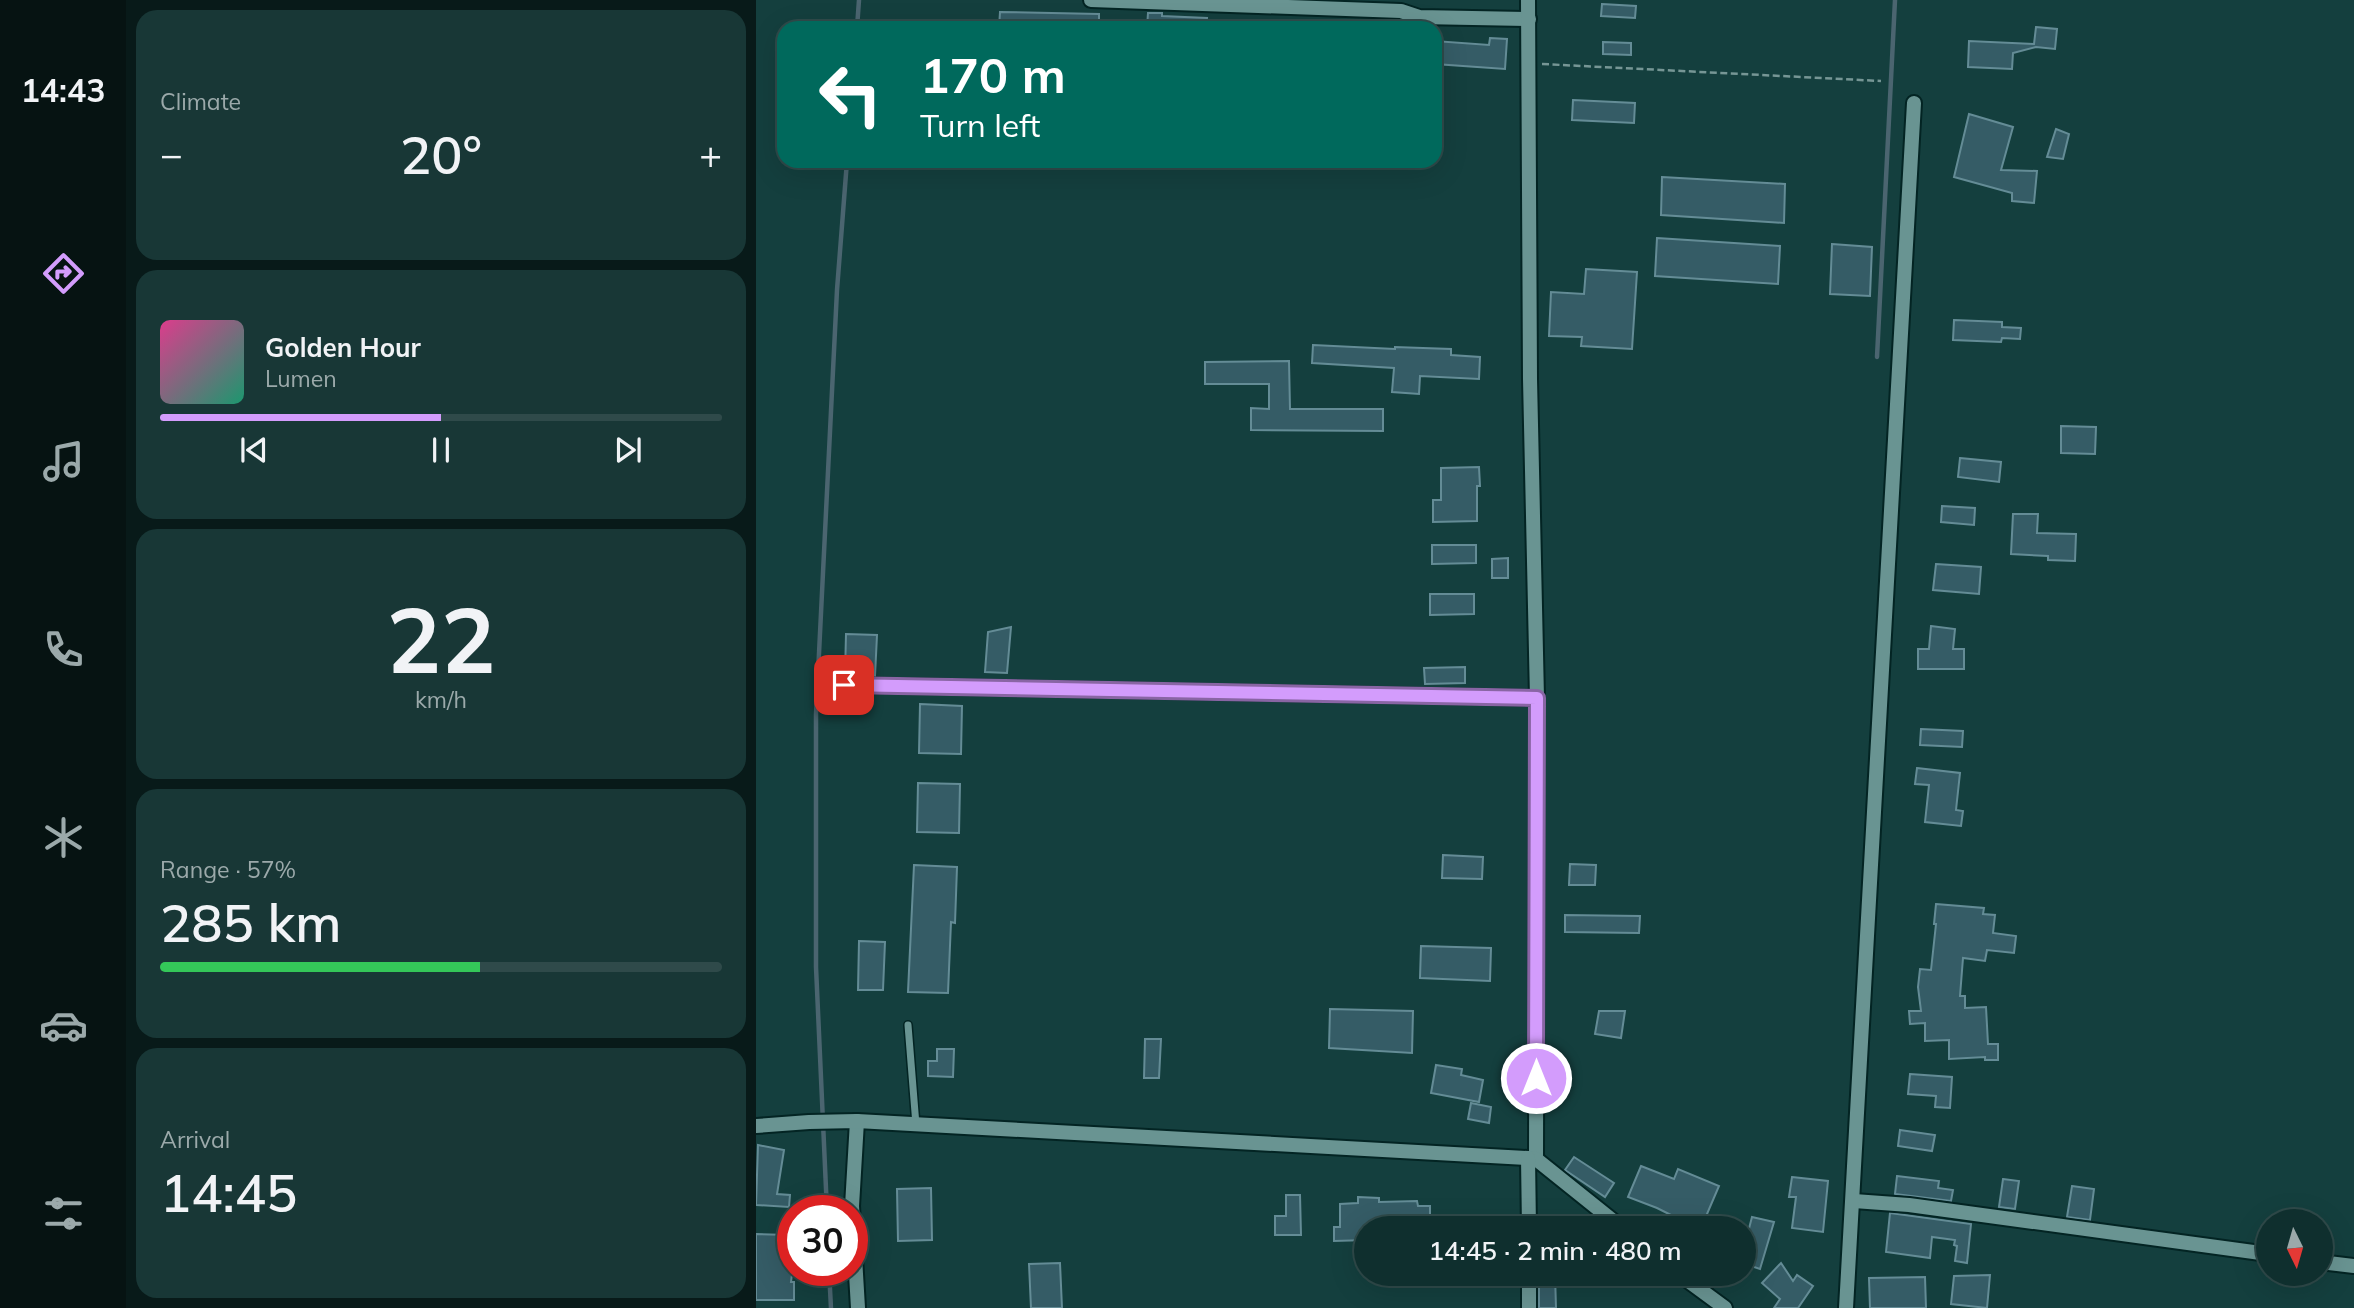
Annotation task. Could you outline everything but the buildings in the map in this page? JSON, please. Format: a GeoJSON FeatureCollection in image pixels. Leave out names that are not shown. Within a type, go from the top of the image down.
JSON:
{"type":"FeatureCollection","features":[{"type":"Feature","properties":{"kind":"street"},"geometry":{"type":"LineString","coordinates":[[1091,0],[1401,5],[1419,17],[1528,19]]}},
{"type":"Feature","properties":{"kind":"street"},"geometry":{"type":"LineString","coordinates":[[1528,0],[1530,379],[1537,698],[1530,1216]]}},
{"type":"Feature","properties":{"kind":"street"},"geometry":{"type":"LineString","coordinates":[[1846,1308],[1914,103]]}},
{"type":"Feature","properties":{"kind":"street"},"geometry":{"type":"LineString","coordinates":[[844,685],[1537,698]]}},
{"type":"Feature","properties":{"kind":"street"},"geometry":{"type":"LineString","coordinates":[[756,1126],[839,1120],[1532,1158],[1607,1216]]}},
{"type":"Feature","properties":{"kind":"street"},"geometry":{"type":"LineString","coordinates":[[857,1121],[852,1206],[858,1308]]}},
{"type":"Feature","properties":{"kind":"street"},"geometry":{"type":"LineString","coordinates":[[1854,1201],[1909,1205],[2256,1252]]}},
{"type":"Feature","properties":{"kind":"street"},"geometry":{"type":"LineString","coordinates":[[2333,1264],[2354,1266]]}},
{"type":"Feature","properties":{"kind":"street"},"geometry":{"type":"LineString","coordinates":[[1529,1286],[1530,1308]]}},
{"type":"Feature","properties":{"kind":"street"},"geometry":{"type":"LineString","coordinates":[[1695,1286],[1725,1308]]}},
{"type":"Feature","properties":{"kind":"lane"},"geometry":{"type":"LineString","coordinates":[[908,1025],[916,1125]]}},
{"type":"Feature","properties":{"kind":"path"},"geometry":{"type":"LineString","coordinates":[[1529,63],[1881,81]]}},
{"type":"Feature","properties":{"kind":"waterway"},"geometry":{"type":"LineString","coordinates":[[858,21],[859,0]]}},
{"type":"Feature","properties":{"kind":"waterway"},"geometry":{"type":"LineString","coordinates":[[1877,357],[1895,0]]}},
{"type":"Feature","properties":{"kind":"waterway"},"geometry":{"type":"LineString","coordinates":[[826,1195],[816,967],[816,714],[837,290],[846,168]]}},
{"type":"Feature","properties":{"kind":"waterway"},"geometry":{"type":"LineString","coordinates":[[830,1286],[831,1308]]}},
{"type":"Feature","properties":{"kind":"route"},"geometry":{"type":"LineString","coordinates":[[844,685],[1537,698],[1536,1078]]}}]}
